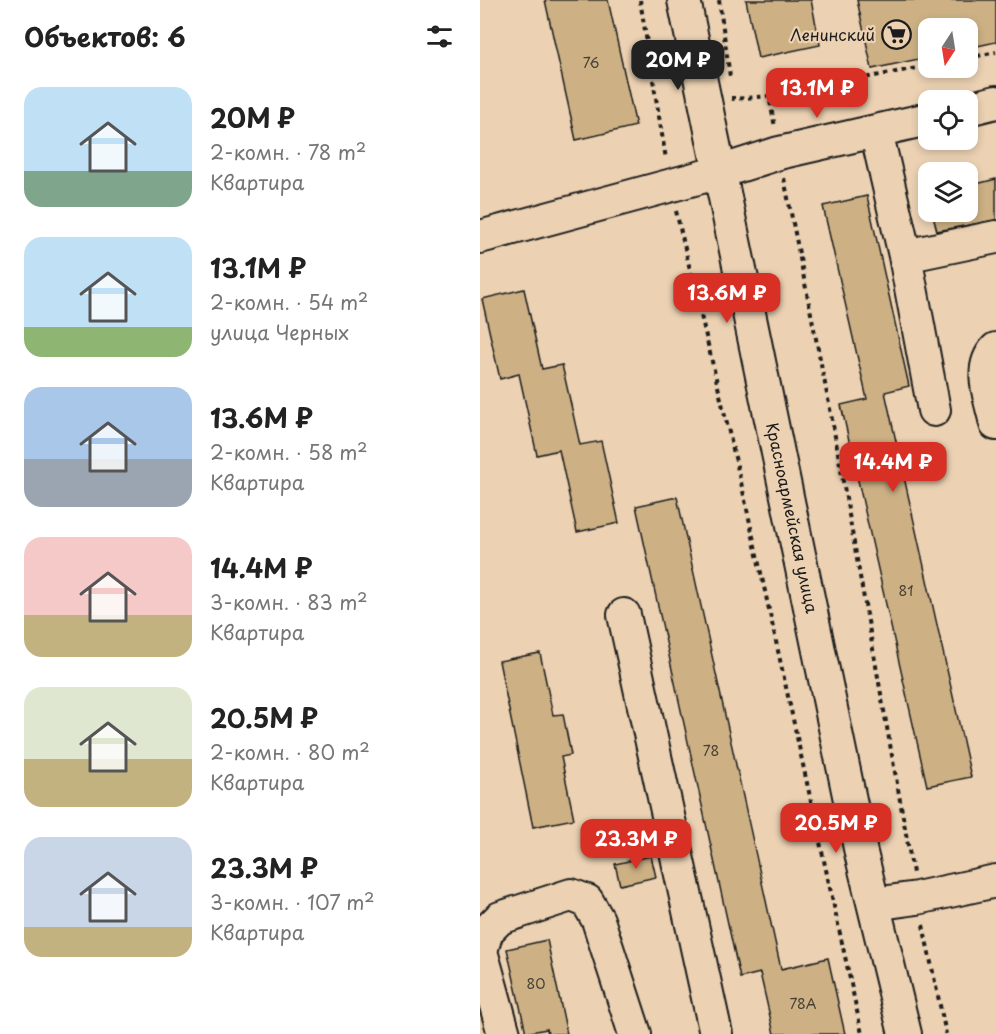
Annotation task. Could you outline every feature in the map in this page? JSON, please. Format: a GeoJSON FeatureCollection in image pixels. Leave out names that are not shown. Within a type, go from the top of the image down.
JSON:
{"type":"FeatureCollection","features":[{"type":"Feature","properties":{"kind":"street","name":"Красноармейская улица"},"geometry":{"type":"LineString","coordinates":[[684,0],[859,842],[905,1034]]}},
{"type":"Feature","properties":{"kind":"street"},"geometry":{"type":"LineString","coordinates":[[978,106],[996,102]]}},
{"type":"Feature","properties":{"kind":"street"},"geometry":{"type":"LineString","coordinates":[[480,237],[779,153],[918,121]]}},
{"type":"Feature","properties":{"kind":"street"},"geometry":{"type":"LineString","coordinates":[[876,131],[904,256],[934,410]]}},
{"type":"Feature","properties":{"kind":"street"},"geometry":{"type":"LineString","coordinates":[[904,256],[996,237]]}},
{"type":"Feature","properties":{"kind":"street"},"geometry":{"type":"LineString","coordinates":[[996,349],[989,357],[985,370],[996,424]]}},
{"type":"Feature","properties":{"kind":"street"},"geometry":{"type":"LineString","coordinates":[[624,615],[716,1034]]}},
{"type":"Feature","properties":{"kind":"street"},"geometry":{"type":"LineString","coordinates":[[874,904],[917,898],[996,881]]}},
{"type":"Feature","properties":{"kind":"street"},"geometry":{"type":"LineString","coordinates":[[504,1034],[481,951],[487,931],[500,918],[571,895],[587,901],[598,920],[635,1034]]}},
{"type":"Feature","properties":{"kind":"path"},"geometry":{"type":"LineString","coordinates":[[640,0],[670,184],[743,491],[862,1034]]}},
{"type":"Feature","properties":{"kind":"path"},"geometry":{"type":"LineString","coordinates":[[719,0],[733,99],[770,96],[918,68]]}},
{"type":"Feature","properties":{"kind":"path"},"geometry":{"type":"LineString","coordinates":[[978,56],[996,52]]}},
{"type":"Feature","properties":{"kind":"path"},"geometry":{"type":"LineString","coordinates":[[770,96],[779,153],[831,414],[917,898],[946,1034]]}},
{"type":"Feature","properties":{"kind":"building"},"geometry":{"type":"Polygon","coordinates":[[[545,0],[608,0],[636,126],[576,140],[545,0]]]}},
{"type":"Feature","properties":{"kind":"building"},"geometry":{"type":"Polygon","coordinates":[[[746,0],[811,0],[820,45],[758,58],[746,0]]]}},
{"type":"Feature","properties":{"kind":"building","name":"Ленинский"},"geometry":{"type":"Polygon","coordinates":[[[857,0],[996,0],[996,42],[978,46],[978,18],[918,18],[918,59],[872,69],[857,0]]]}},
{"type":"Feature","properties":{"kind":"building"},"geometry":{"type":"Polygon","coordinates":[[[996,179],[996,220],[937,231],[935,222],[978,222],[978,184],[996,179]]]}},
{"type":"Feature","properties":{"kind":"building"},"geometry":{"type":"Polygon","coordinates":[[[867,196],[909,386],[885,392],[971,777],[927,786],[841,405],[867,399],[823,206],[867,196]]]}},
{"type":"Feature","properties":{"kind":"building"},"geometry":{"type":"Polygon","coordinates":[[[524,289],[542,369],[562,365],[580,445],[601,441],[619,523],[577,532],[559,450],[537,455],[519,374],[500,379],[482,299],[524,289]]]}},
{"type":"Feature","properties":{"kind":"building"},"geometry":{"type":"Polygon","coordinates":[[[677,497],[781,969],[828,958],[845,1034],[774,1034],[760,973],[740,978],[636,506],[677,497]]]}},
{"type":"Feature","properties":{"kind":"building"},"geometry":{"type":"Polygon","coordinates":[[[540,653],[553,715],[563,714],[571,755],[561,757],[574,819],[533,827],[499,661],[540,653]]]}},
{"type":"Feature","properties":{"kind":"building"},"geometry":{"type":"Polygon","coordinates":[[[651,856],[656,877],[620,885],[615,864],[651,856]]]}},
{"type":"Feature","properties":{"kind":"building"},"geometry":{"type":"Polygon","coordinates":[[[547,940],[567,1034],[548,1034],[547,1029],[526,1033],[507,949],[547,940]]]}},
{"type":"Feature","properties":{"kind":"place","name":"Ленинский"},"geometry":{"type":"Point","coordinates":[896,35]}}]}
